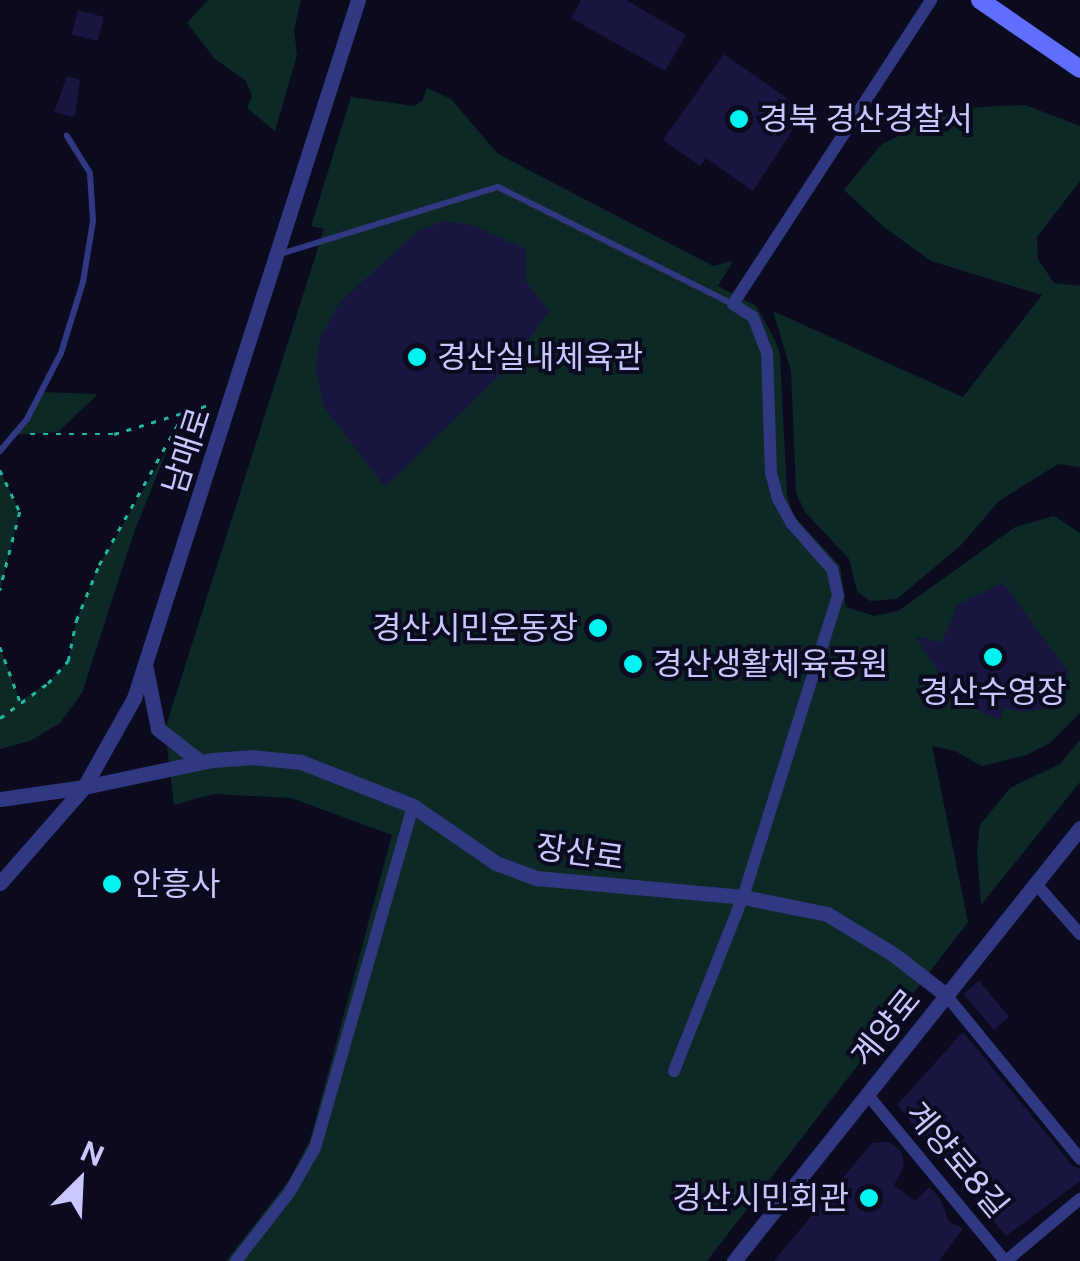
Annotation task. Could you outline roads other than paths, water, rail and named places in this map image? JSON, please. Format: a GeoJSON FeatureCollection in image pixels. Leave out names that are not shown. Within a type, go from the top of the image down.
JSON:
{"type":"FeatureCollection","features":[{"type":"Feature","properties":{"kind":"main road"},"geometry":{"type":"LineString","coordinates":[[980,0],[1080,68]]}},
{"type":"Feature","properties":{"kind":"street","name":"남매로"},"geometry":{"type":"LineString","coordinates":[[0,883],[84,788],[146,668],[358,0]]}},
{"type":"Feature","properties":{"kind":"street"},"geometry":{"type":"LineString","coordinates":[[674,1071],[743,897],[838,596],[832,569],[792,524],[778,499],[771,473],[767,353],[752,318],[733,304],[931,0]]}},
{"type":"Feature","properties":{"kind":"street"},"geometry":{"type":"LineString","coordinates":[[146,668],[158,729],[200,762]]}},
{"type":"Feature","properties":{"kind":"street","name":"장산로"},"geometry":{"type":"LineString","coordinates":[[0,799],[84,788],[200,762],[250,757],[301,762],[413,806],[496,863],[536,878],[743,897],[827,914],[893,954],[946,996],[1080,1159]]}},
{"type":"Feature","properties":{"kind":"street"},"geometry":{"type":"LineString","coordinates":[[236,1261],[288,1194],[315,1148],[413,806]]}},
{"type":"Feature","properties":{"kind":"street","name":"계양로"},"geometry":{"type":"LineString","coordinates":[[734,1261],[1080,828]]}},
{"type":"Feature","properties":{"kind":"street"},"geometry":{"type":"LineString","coordinates":[[1036,884],[1080,934]]}},
{"type":"Feature","properties":{"kind":"street","name":"계양로8길"},"geometry":{"type":"LineString","coordinates":[[868,1094],[1006,1261]]}},
{"type":"Feature","properties":{"kind":"street"},"geometry":{"type":"LineString","coordinates":[[1006,1261],[1080,1199]]}},
{"type":"Feature","properties":{"kind":"lane"},"geometry":{"type":"LineString","coordinates":[[0,450],[27,419],[61,353],[84,282],[94,222],[90,172],[68,136]]}},
{"type":"Feature","properties":{"kind":"lane"},"geometry":{"type":"LineString","coordinates":[[279,254],[498,187],[733,304]]}},
{"type":"Feature","properties":{"kind":"place","name":"경북 경산경찰서"},"geometry":{"type":"Point","coordinates":[739,119]}},
{"type":"Feature","properties":{"kind":"place","name":"경산실내체육관"},"geometry":{"type":"Point","coordinates":[417,357]}},
{"type":"Feature","properties":{"kind":"place","name":"경산시민운동장"},"geometry":{"type":"Point","coordinates":[598,628]}},
{"type":"Feature","properties":{"kind":"place","name":"경산수영장"},"geometry":{"type":"Point","coordinates":[993,657]}},
{"type":"Feature","properties":{"kind":"place","name":"경산생활체육공원"},"geometry":{"type":"Point","coordinates":[633,664]}},
{"type":"Feature","properties":{"kind":"place","name":"안흥사"},"geometry":{"type":"Point","coordinates":[112,884]}},
{"type":"Feature","properties":{"kind":"place","name":"경산시민회관"},"geometry":{"type":"Point","coordinates":[869,1198]}}]}
